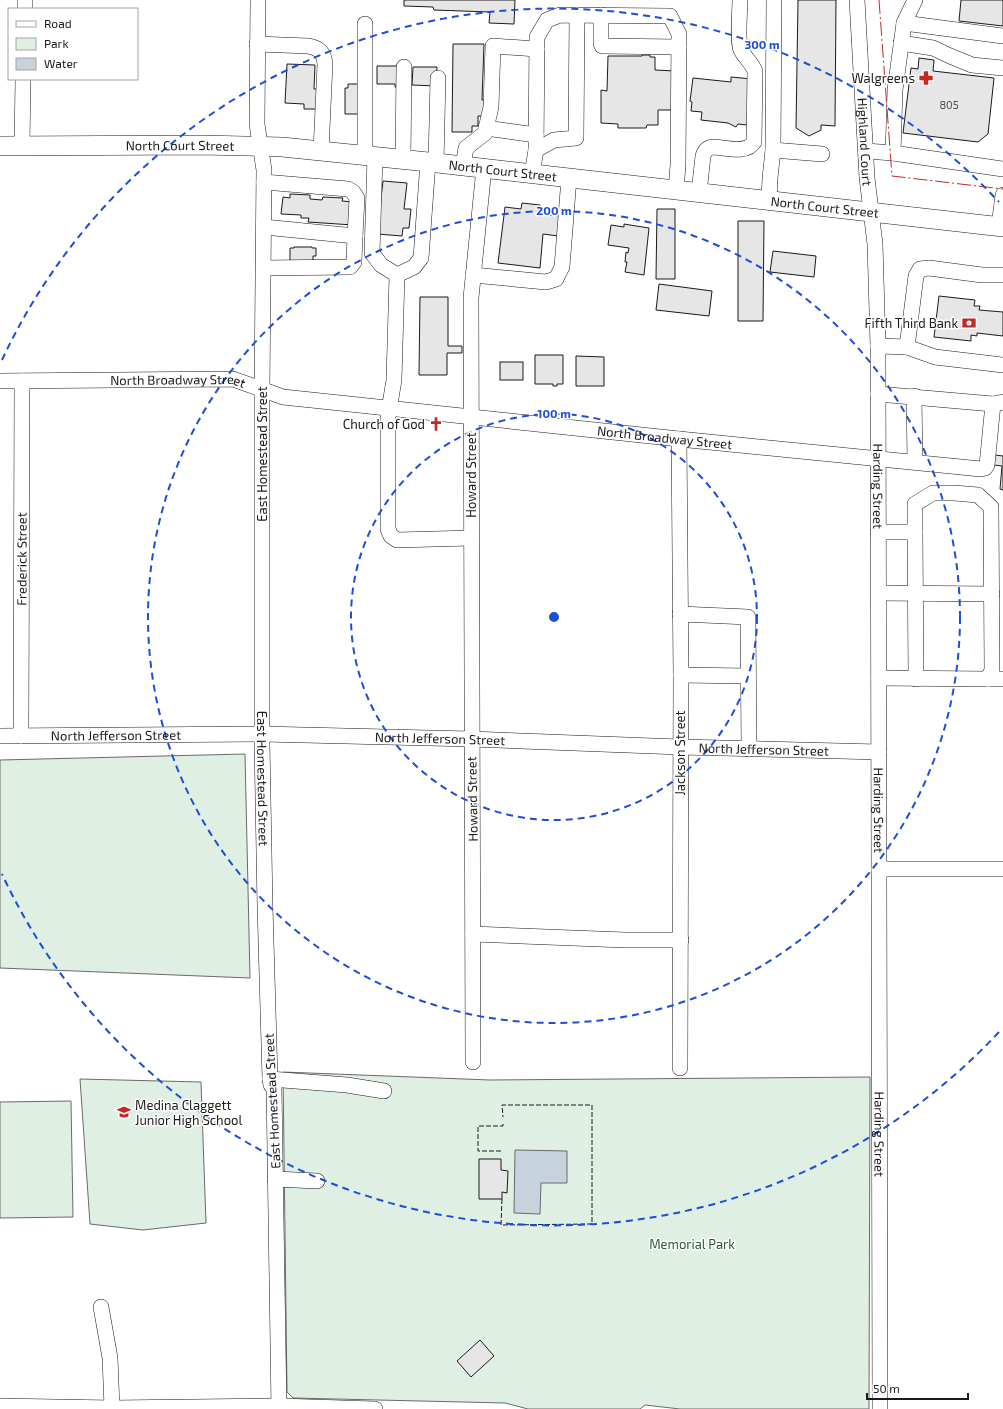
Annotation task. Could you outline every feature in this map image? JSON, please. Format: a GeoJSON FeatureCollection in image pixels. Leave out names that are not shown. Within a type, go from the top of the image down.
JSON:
{"type":"FeatureCollection","features":[{"type":"Feature","properties":{"kind":"main road","name":"North Court Street"},"geometry":{"type":"LineString","coordinates":[[0,146],[261,146],[432,162],[1001,226]]}},
{"type":"Feature","properties":{"kind":"street","name":"East Homestead Street"},"geometry":{"type":"LineString","coordinates":[[258,0],[257,124],[263,159],[264,182],[262,390],[262,734],[270,1079],[271,1085],[274,1088],[279,1408]]}},
{"type":"Feature","properties":{"kind":"street"},"geometry":{"type":"LineString","coordinates":[[699,192],[705,150],[714,147],[746,149],[754,142],[755,71],[754,66],[741,50],[740,0]]}},
{"type":"Feature","properties":{"kind":"street"},"geometry":{"type":"LineString","coordinates":[[769,200],[773,150],[774,0]]}},
{"type":"Feature","properties":{"kind":"street","name":"Highland Court"},"geometry":{"type":"LineString","coordinates":[[857,0],[867,178],[872,212]]}},
{"type":"Feature","properties":{"kind":"street"},"geometry":{"type":"LineString","coordinates":[[893,154],[895,90],[901,43],[904,23],[915,0]]}},
{"type":"Feature","properties":{"kind":"street"},"geometry":{"type":"LineString","coordinates":[[532,174],[536,150],[537,37],[547,20],[560,16],[670,16],[679,34],[678,165],[676,190]]}},
{"type":"Feature","properties":{"kind":"street"},"geometry":{"type":"LineString","coordinates":[[536,150],[554,140],[576,138],[577,16]]}},
{"type":"Feature","properties":{"kind":"street"},"geometry":{"type":"LineString","coordinates":[[601,16],[602,46],[679,47]]}},
{"type":"Feature","properties":{"kind":"street"},"geometry":{"type":"LineString","coordinates":[[904,23],[1003,36]]}},
{"type":"Feature","properties":{"kind":"street"},"geometry":{"type":"LineString","coordinates":[[366,24],[372,253],[381,265],[397,276]]}},
{"type":"Feature","properties":{"kind":"street"},"geometry":{"type":"LineString","coordinates":[[901,43],[933,48],[972,65],[1003,68]]}},
{"type":"Feature","properties":{"kind":"street"},"geometry":{"type":"LineString","coordinates":[[257,44],[308,46],[315,47],[322,51],[325,64],[321,151]]}},
{"type":"Feature","properties":{"kind":"street"},"geometry":{"type":"LineString","coordinates":[[463,166],[466,148],[485,133],[491,107],[493,46],[537,49]]}},
{"type":"Feature","properties":{"kind":"street"},"geometry":{"type":"LineString","coordinates":[[403,160],[404,67]]}},
{"type":"Feature","properties":{"kind":"street"},"geometry":{"type":"LineString","coordinates":[[397,276],[414,267],[421,258],[432,162],[438,78]]}},
{"type":"Feature","properties":{"kind":"street"},"geometry":{"type":"LineString","coordinates":[[22,146],[23,80]]}},
{"type":"Feature","properties":{"kind":"street"},"geometry":{"type":"LineString","coordinates":[[486,128],[536,135]]}},
{"type":"Feature","properties":{"kind":"street"},"geometry":{"type":"LineString","coordinates":[[773,150],[822,154]]}},
{"type":"Feature","properties":{"kind":"street"},"geometry":{"type":"LineString","coordinates":[[866,151],[1003,169]]}},
{"type":"Feature","properties":{"kind":"street","name":"Howard Street"},"geometry":{"type":"LineString","coordinates":[[473,1062],[470,298],[484,168]]}},
{"type":"Feature","properties":{"kind":"street"},"geometry":{"type":"LineString","coordinates":[[473,275],[546,282],[556,279],[562,267],[569,178]]}},
{"type":"Feature","properties":{"kind":"street"},"geometry":{"type":"LineString","coordinates":[[264,182],[348,189],[353,192],[357,198],[358,204],[354,262],[350,268],[264,268]]}},
{"type":"Feature","properties":{"kind":"street"},"geometry":{"type":"LineString","coordinates":[[1001,226],[1003,195]]}},
{"type":"Feature","properties":{"kind":"street","name":"Harding Street"},"geometry":{"type":"LineString","coordinates":[[872,212],[875,244],[878,346],[880,1409]]}},
{"type":"Feature","properties":{"kind":"street"},"geometry":{"type":"LineString","coordinates":[[264,227],[355,236]]}},
{"type":"Feature","properties":{"kind":"street"},"geometry":{"type":"LineString","coordinates":[[907,346],[916,276],[920,269],[928,268],[982,275],[1003,275]]}},
{"type":"Feature","properties":{"kind":"street"},"geometry":{"type":"LineString","coordinates":[[397,276],[394,380],[388,437],[389,532],[391,536],[397,540],[471,538]]}},
{"type":"Feature","properties":{"kind":"street"},"geometry":{"type":"LineString","coordinates":[[878,346],[907,346],[935,357],[1003,365]]}},
{"type":"Feature","properties":{"kind":"street","name":"North Broadway Street"},"geometry":{"type":"LineString","coordinates":[[0,381],[233,379],[283,397],[390,407],[679,439],[981,468],[985,468],[987,465],[998,403]]}},
{"type":"Feature","properties":{"kind":"street","name":"Frederick Street"},"geometry":{"type":"LineString","coordinates":[[21,736],[22,381]]}},
{"type":"Feature","properties":{"kind":"street"},"geometry":{"type":"LineString","coordinates":[[878,394],[998,403]]}},
{"type":"Feature","properties":{"kind":"street"},"geometry":{"type":"LineString","coordinates":[[914,396],[915,461]]}},
{"type":"Feature","properties":{"kind":"street","name":"Jackson Street"},"geometry":{"type":"LineString","coordinates":[[679,439],[681,675],[680,1068]]}},
{"type":"Feature","properties":{"kind":"street"},"geometry":{"type":"LineString","coordinates":[[879,678],[916,679],[996,679],[992,670],[991,506],[978,495],[933,493],[916,504],[916,679]]}},
{"type":"Feature","properties":{"kind":"street"},"geometry":{"type":"LineString","coordinates":[[878,532],[915,532]]}},
{"type":"Feature","properties":{"kind":"street"},"geometry":{"type":"LineString","coordinates":[[879,593],[992,594]]}},
{"type":"Feature","properties":{"kind":"street"},"geometry":{"type":"LineString","coordinates":[[680,614],[748,617],[749,749]]}},
{"type":"Feature","properties":{"kind":"street"},"geometry":{"type":"LineString","coordinates":[[681,675],[748,676]]}},
{"type":"Feature","properties":{"kind":"street","name":"North Jefferson Street"},"geometry":{"type":"LineString","coordinates":[[0,736],[262,734],[879,752]]}},
{"type":"Feature","properties":{"kind":"street"},"geometry":{"type":"LineString","coordinates":[[879,869],[1003,869]]}},
{"type":"Feature","properties":{"kind":"street"},"geometry":{"type":"LineString","coordinates":[[473,934],[625,940],[681,940]]}},
{"type":"Feature","properties":{"kind":"street"},"geometry":{"type":"LineString","coordinates":[[270,1079],[347,1085],[384,1091]]}},
{"type":"Feature","properties":{"kind":"street"},"geometry":{"type":"LineString","coordinates":[[275,1179],[318,1181]]}},
{"type":"Feature","properties":{"kind":"street"},"geometry":{"type":"LineString","coordinates":[[101,1307],[110,1358],[112,1408]]}},
{"type":"Feature","properties":{"kind":"street"},"geometry":{"type":"LineString","coordinates":[[0,1406],[375,1409]]}},
{"type":"Feature","properties":{"kind":"green space"},"geometry":{"type":"Polygon","coordinates":[[[245,754],[250,978],[0,968],[0,760],[245,754]]]}},
{"type":"Feature","properties":{"kind":"green space","name":"Memorial Park"},"geometry":{"type":"Polygon","coordinates":[[[283,1072],[490,1080],[870,1077],[869,1409],[680,1409],[645,1405],[640,1409],[528,1409],[505,1403],[293,1398],[287,1392],[283,1072]]]}},
{"type":"Feature","properties":{"kind":"green space"},"geometry":{"type":"Polygon","coordinates":[[[80,1079],[201,1082],[206,1223],[143,1230],[90,1224],[80,1079]]]}},
{"type":"Feature","properties":{"kind":"green space"},"geometry":{"type":"Polygon","coordinates":[[[71,1101],[73,1217],[0,1218],[0,1102],[71,1101]]]}},
{"type":"Feature","properties":{"kind":"water"},"geometry":{"type":"Polygon","coordinates":[[[515,1150],[567,1151],[567,1183],[541,1183],[540,1214],[514,1213],[515,1150]]]}},
{"type":"Feature","properties":{"kind":"building"},"geometry":{"type":"Polygon","coordinates":[[[404,0],[515,0],[514,24],[489,23],[490,12],[434,10],[433,7],[404,6],[404,0]]]}},
{"type":"Feature","properties":{"kind":"building"},"geometry":{"type":"Polygon","coordinates":[[[798,0],[836,0],[835,126],[821,125],[821,130],[809,136],[796,128],[798,0]]]}},
{"type":"Feature","properties":{"kind":"building"},"geometry":{"type":"Polygon","coordinates":[[[961,0],[1003,0],[1003,26],[959,21],[961,0]]]}},
{"type":"Feature","properties":{"kind":"building"},"geometry":{"type":"Polygon","coordinates":[[[453,44],[484,44],[482,100],[484,100],[484,116],[478,116],[478,126],[472,126],[472,132],[452,132],[453,44]]]}},
{"type":"Feature","properties":{"kind":"building"},"geometry":{"type":"Polygon","coordinates":[[[650,55],[650,57],[655,57],[655,70],[675,71],[674,110],[658,110],[658,125],[647,125],[646,128],[618,128],[618,124],[601,123],[601,90],[607,91],[608,56],[650,55]]]}},
{"type":"Feature","properties":{"kind":"building","name":"Walgreens"},"geometry":{"type":"Polygon","coordinates":[[[919,58],[934,60],[933,71],[994,78],[988,134],[978,142],[903,133],[911,68],[918,69],[919,58]]]}},
{"type":"Feature","properties":{"kind":"building"},"geometry":{"type":"Polygon","coordinates":[[[287,64],[315,65],[314,89],[317,89],[316,109],[304,109],[304,104],[285,103],[287,64]]]}},
{"type":"Feature","properties":{"kind":"building"},"geometry":{"type":"Polygon","coordinates":[[[377,66],[402,66],[401,87],[395,87],[395,84],[377,84],[377,66]]]}},
{"type":"Feature","properties":{"kind":"building"},"geometry":{"type":"Polygon","coordinates":[[[413,67],[437,67],[436,86],[412,85],[413,67]]]}},
{"type":"Feature","properties":{"kind":"building"},"geometry":{"type":"Polygon","coordinates":[[[731,77],[752,79],[747,125],[738,124],[736,127],[728,123],[701,120],[702,112],[691,111],[692,102],[690,101],[693,78],[731,82],[731,77]]]}},
{"type":"Feature","properties":{"kind":"building"},"geometry":{"type":"Polygon","coordinates":[[[348,84],[363,84],[364,114],[345,114],[345,88],[348,88],[348,84]]]}},
{"type":"Feature","properties":{"kind":"building"},"geometry":{"type":"Polygon","coordinates":[[[383,181],[407,183],[404,209],[411,209],[409,228],[403,228],[402,236],[377,234],[383,181]]]}},
{"type":"Feature","properties":{"kind":"building"},"geometry":{"type":"Polygon","coordinates":[[[290,194],[310,195],[310,199],[322,200],[323,197],[343,198],[342,201],[354,202],[353,225],[308,222],[309,218],[301,218],[301,215],[281,214],[283,197],[290,198],[290,194]]]}},
{"type":"Feature","properties":{"kind":"building"},"geometry":{"type":"Polygon","coordinates":[[[522,203],[540,205],[539,214],[560,216],[558,236],[543,234],[540,268],[498,263],[505,207],[521,209],[522,203]]]}},
{"type":"Feature","properties":{"kind":"building"},"geometry":{"type":"Polygon","coordinates":[[[657,209],[675,209],[675,279],[656,279],[657,209]]]}},
{"type":"Feature","properties":{"kind":"building"},"geometry":{"type":"Polygon","coordinates":[[[738,221],[764,221],[763,321],[738,321],[738,221]]]}},
{"type":"Feature","properties":{"kind":"building"},"geometry":{"type":"Polygon","coordinates":[[[624,224],[649,228],[644,275],[625,272],[627,262],[625,262],[626,252],[628,253],[629,248],[608,245],[611,225],[624,227],[624,224]]]}},
{"type":"Feature","properties":{"kind":"building"},"geometry":{"type":"Polygon","coordinates":[[[290,248],[316,248],[316,256],[313,256],[313,263],[290,261],[290,248]]]}},
{"type":"Feature","properties":{"kind":"building"},"geometry":{"type":"Polygon","coordinates":[[[773,251],[816,256],[814,277],[770,272],[773,251]]]}},
{"type":"Feature","properties":{"kind":"building"},"geometry":{"type":"Polygon","coordinates":[[[659,284],[712,291],[709,316],[656,310],[659,284]]]}},
{"type":"Feature","properties":{"kind":"building","name":"Fifth Third Bank"},"geometry":{"type":"Polygon","coordinates":[[[939,296],[975,300],[974,306],[980,306],[979,310],[1003,312],[1003,336],[977,333],[977,336],[971,335],[971,341],[934,337],[939,296]]]}},
{"type":"Feature","properties":{"kind":"building"},"geometry":{"type":"Polygon","coordinates":[[[420,297],[448,297],[448,346],[462,346],[462,353],[447,353],[447,375],[419,375],[420,297]]]}},
{"type":"Feature","properties":{"kind":"building"},"geometry":{"type":"Polygon","coordinates":[[[535,355],[563,355],[563,384],[553,386],[553,384],[535,384],[535,355]]]}},
{"type":"Feature","properties":{"kind":"building"},"geometry":{"type":"Polygon","coordinates":[[[576,356],[604,357],[604,386],[576,386],[576,356]]]}},
{"type":"Feature","properties":{"kind":"building"},"geometry":{"type":"Polygon","coordinates":[[[500,362],[523,362],[523,380],[500,380],[500,362]]]}},
{"type":"Feature","properties":{"kind":"building"},"geometry":{"type":"Polygon","coordinates":[[[995,455],[1003,456],[1003,490],[1000,489],[1002,466],[994,465],[995,455]]]}},
{"type":"Feature","properties":{"kind":"building"},"geometry":{"type":"Polygon","coordinates":[[[479,1159],[501,1159],[501,1170],[508,1171],[507,1193],[502,1192],[502,1199],[479,1199],[479,1159]]]}},
{"type":"Feature","properties":{"kind":"building"},"geometry":{"type":"Polygon","coordinates":[[[480,1340],[494,1356],[471,1377],[457,1361],[480,1340]]]}},
{"type":"Feature","properties":{"kind":"fence"},"geometry":{"type":"LineString","coordinates":[[502,1199],[501,1225],[592,1224],[592,1105],[502,1105],[503,1117]]}},
{"type":"Feature","properties":{"kind":"fence"},"geometry":{"type":"LineString","coordinates":[[501,1151],[478,1151],[478,1126],[503,1126],[503,1123]]}},
{"type":"Feature","properties":{"kind":"power"},"geometry":{"type":"LineString","coordinates":[[879,0],[892,176],[1003,189]]}},
{"type":"Feature","properties":{"kind":"place","name":"Walgreens"},"geometry":{"type":"Point","coordinates":[926,78]}},
{"type":"Feature","properties":{"kind":"place","name":"Fifth Third Bank"},"geometry":{"type":"Point","coordinates":[969,323]}},
{"type":"Feature","properties":{"kind":"place","name":"Church of God"},"geometry":{"type":"Point","coordinates":[436,424]}},
{"type":"Feature","properties":{"kind":"place","name":"Medina Claggett Junior High School"},"geometry":{"type":"Point","coordinates":[124,1112]}}]}
